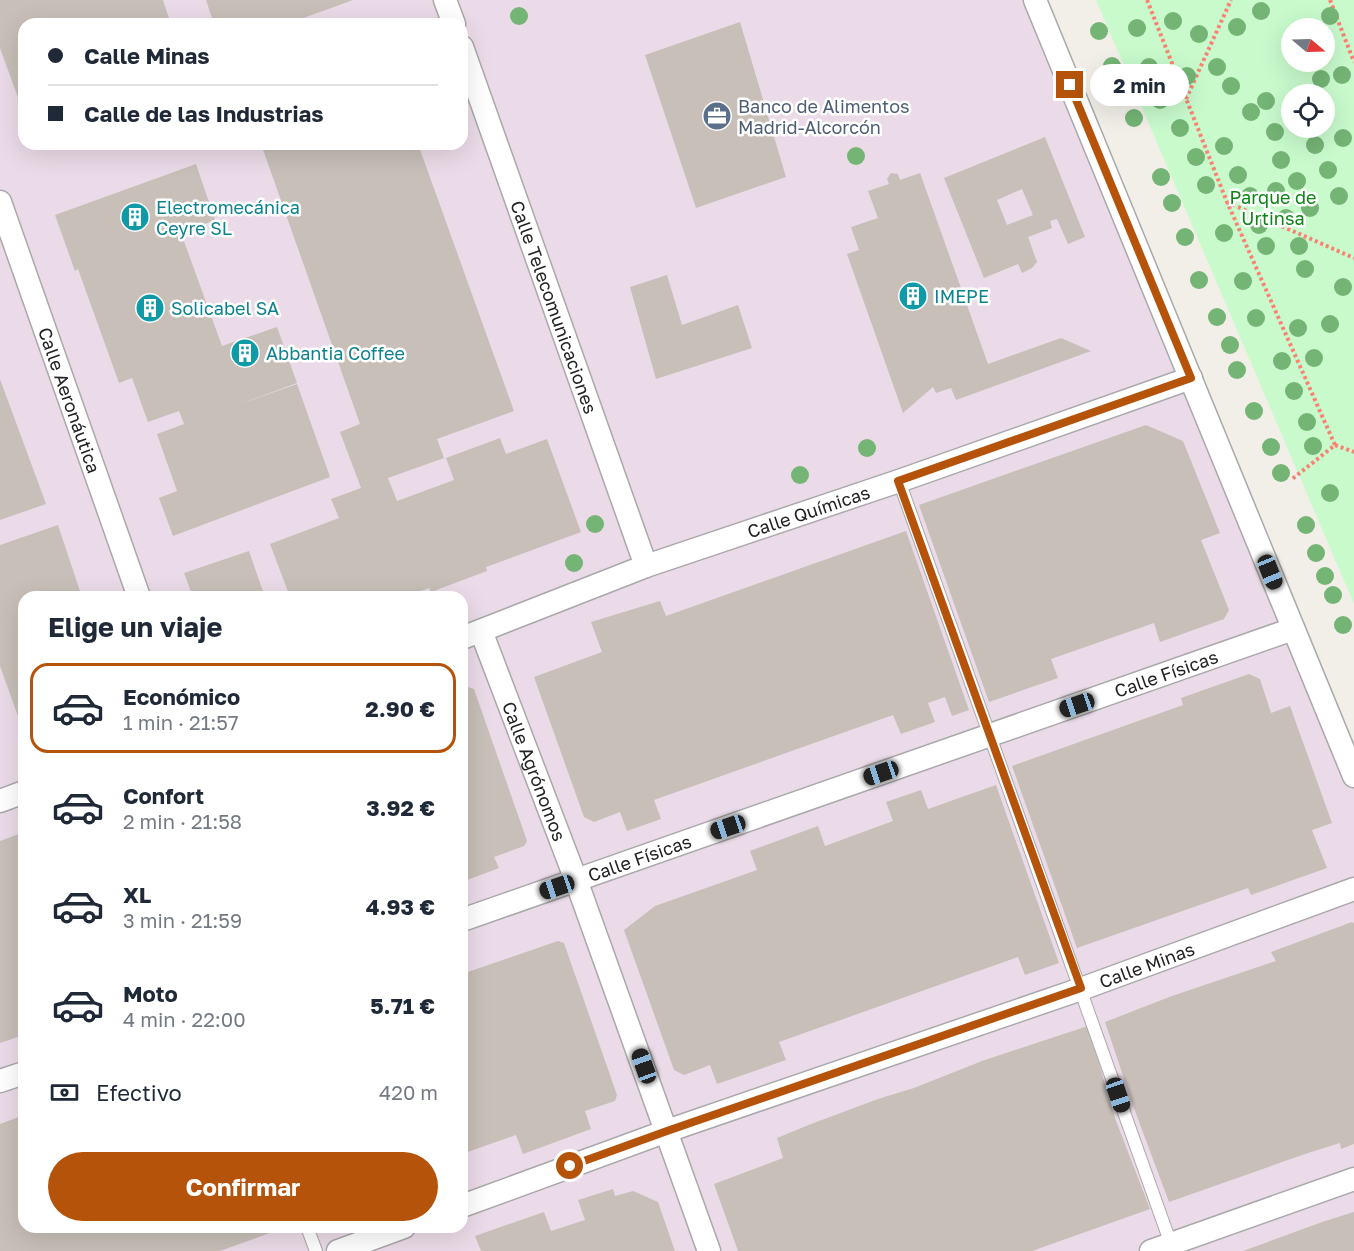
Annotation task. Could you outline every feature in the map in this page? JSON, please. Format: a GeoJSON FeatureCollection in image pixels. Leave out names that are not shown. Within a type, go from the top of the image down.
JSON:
{"type":"FeatureCollection","features":[{"type":"Feature","properties":{"kind":"street"},"geometry":{"type":"LineString","coordinates":[[1035,0],[1354,776]]}},
{"type":"Feature","properties":{"kind":"street"},"geometry":{"type":"LineString","coordinates":[[448,1],[452,18]]}},
{"type":"Feature","properties":{"kind":"street","name":"Calle Telecomunicaciones"},"geometry":{"type":"LineString","coordinates":[[468,64],[646,566]]}},
{"type":"Feature","properties":{"kind":"street","name":"Calle Aeronáutica"},"geometry":{"type":"LineString","coordinates":[[0,202],[137,591]]}},
{"type":"Feature","properties":{"kind":"street","name":"Calle Químicas"},"geometry":{"type":"LineString","coordinates":[[472,635],[646,566],[898,481],[1191,378]]}},
{"type":"Feature","properties":{"kind":"street","name":"Calle Físicas"},"geometry":{"type":"LineString","coordinates":[[468,918],[1293,629]]}},
{"type":"Feature","properties":{"kind":"street","name":"Calle Agrónomos"},"geometry":{"type":"LineString","coordinates":[[472,635],[576,880],[709,1251]]}},
{"type":"Feature","properties":{"kind":"street"},"geometry":{"type":"LineString","coordinates":[[0,801],[18,794]]}},
{"type":"Feature","properties":{"kind":"street","name":"Calle Minas"},"geometry":{"type":"LineString","coordinates":[[468,1204],[667,1131],[1081,988],[1354,889]]}},
{"type":"Feature","properties":{"kind":"street"},"geometry":{"type":"LineString","coordinates":[[0,1081],[18,1075]]}},
{"type":"Feature","properties":{"kind":"street"},"geometry":{"type":"LineString","coordinates":[[1165,1249],[1354,1179]]}},
{"type":"Feature","properties":{"kind":"street"},"geometry":{"type":"LineString","coordinates":[[338,1251],[388,1233]]}},
{"type":"Feature","properties":{"kind":"lane"},"geometry":{"type":"LineString","coordinates":[[898,481],[1081,988],[1165,1249]]}},
{"type":"Feature","properties":{"kind":"lane"},"geometry":{"type":"LineString","coordinates":[[309,1233],[316,1251]]}},
{"type":"Feature","properties":{"kind":"path"},"geometry":{"type":"LineString","coordinates":[[1147,0],[1227,202],[1335,445],[1354,452]]}},
{"type":"Feature","properties":{"kind":"path"},"geometry":{"type":"LineString","coordinates":[[1186,100],[1232,0]]}},
{"type":"Feature","properties":{"kind":"path"},"geometry":{"type":"LineString","coordinates":[[1330,0],[1354,62]]}},
{"type":"Feature","properties":{"kind":"path"},"geometry":{"type":"LineString","coordinates":[[1227,202],[1354,258]]}},
{"type":"Feature","properties":{"kind":"path"},"geometry":{"type":"LineString","coordinates":[[1291,480],[1335,445]]}},
{"type":"Feature","properties":{"kind":"shaded area"},"geometry":{"type":"Polygon","coordinates":[[[0,0],[1034,0],[1354,787],[1354,1251],[0,1251],[0,0]]]}},
{"type":"Feature","properties":{"kind":"green space","name":"Parque de Urtinsa"},"geometry":{"type":"Polygon","coordinates":[[[1096,0],[1354,0],[1354,604],[1096,0]]]}},
{"type":"Feature","properties":{"kind":"building"},"geometry":{"type":"Polygon","coordinates":[[[0,0],[163,0],[169,18],[18,18],[18,98],[0,48],[0,0]]]}},
{"type":"Feature","properties":{"kind":"building"},"geometry":{"type":"Polygon","coordinates":[[[206,0],[353,0],[304,18],[212,18],[206,0]]]}},
{"type":"Feature","properties":{"kind":"building","name":"Banco de Alimentos Madrid-Alcorcón"},"geometry":{"type":"Polygon","coordinates":[[[740,22],[786,177],[696,208],[645,55],[740,22]]]}},
{"type":"Feature","properties":{"kind":"building","name":"IMEPE"},"geometry":{"type":"Polygon","coordinates":[[[1045,137],[1085,237],[1068,244],[1057,219],[1050,221],[1052,228],[1028,237],[1037,262],[1032,268],[1022,273],[1018,264],[984,278],[944,178],[1045,137]],[[1022,189],[997,200],[1007,225],[1033,215],[1022,189]]]}},
{"type":"Feature","properties":{"kind":"building"},"geometry":{"type":"Polygon","coordinates":[[[263,150],[420,150],[514,411],[437,439],[444,458],[388,478],[397,501],[454,480],[446,458],[500,438],[506,454],[547,439],[581,532],[486,567],[487,571],[434,591],[429,588],[421,591],[288,591],[270,544],[339,518],[331,499],[361,488],[340,432],[360,424],[263,150]]]}},
{"type":"Feature","properties":{"kind":"building"},"geometry":{"type":"Polygon","coordinates":[[[196,164],[215,220],[181,233],[222,346],[277,327],[297,383],[240,404],[297,384],[330,477],[173,536],[159,498],[177,491],[157,434],[184,424],[179,411],[148,422],[132,378],[119,383],[78,269],[75,271],[55,215],[196,164]]]}},
{"type":"Feature","properties":{"kind":"building","name":"IMEPE"},"geometry":{"type":"Polygon","coordinates":[[[891,173],[898,174],[900,180],[920,173],[988,364],[1061,338],[1091,351],[956,400],[951,388],[936,393],[933,387],[903,413],[847,254],[859,250],[851,227],[878,218],[868,191],[889,184],[887,179],[891,173]]]}},
{"type":"Feature","properties":{"kind":"building"},"geometry":{"type":"Polygon","coordinates":[[[667,275],[682,325],[738,305],[752,348],[656,379],[630,287],[667,275]]]}},
{"type":"Feature","properties":{"kind":"building"},"geometry":{"type":"Polygon","coordinates":[[[0,379],[46,504],[0,520],[0,379]]]}},
{"type":"Feature","properties":{"kind":"building"},"geometry":{"type":"Polygon","coordinates":[[[1146,425],[1183,441],[1220,533],[1201,540],[1229,610],[1224,619],[1160,642],[1154,623],[1051,659],[1058,678],[989,702],[919,505],[1146,425]]]}},
{"type":"Feature","properties":{"kind":"building"},"geometry":{"type":"Polygon","coordinates":[[[58,525],[80,591],[18,591],[18,716],[0,666],[0,545],[58,525]]]}},
{"type":"Feature","properties":{"kind":"building"},"geometry":{"type":"Polygon","coordinates":[[[906,531],[969,710],[952,716],[945,697],[928,703],[935,722],[901,734],[893,715],[654,800],[661,819],[627,831],[620,812],[594,822],[584,817],[534,677],[602,652],[591,622],[660,601],[666,616],[906,531]]]}},
{"type":"Feature","properties":{"kind":"building"},"geometry":{"type":"Polygon","coordinates":[[[249,551],[263,591],[191,591],[184,573],[249,551]]]}},
{"type":"Feature","properties":{"kind":"building"},"geometry":{"type":"Polygon","coordinates":[[[1249,674],[1260,679],[1271,713],[1290,706],[1332,823],[1312,830],[1327,868],[1251,895],[1248,888],[1077,948],[1012,766],[1183,705],[1181,698],[1249,674]]]}},
{"type":"Feature","properties":{"kind":"building"},"geometry":{"type":"Polygon","coordinates":[[[468,687],[474,689],[527,841],[524,846],[494,857],[499,868],[468,880],[468,687]]]}},
{"type":"Feature","properties":{"kind":"building"},"geometry":{"type":"Polygon","coordinates":[[[996,785],[1059,963],[1025,975],[1018,957],[950,981],[779,1042],[786,1060],[717,1084],[710,1065],[684,1075],[674,1070],[624,930],[655,906],[757,870],[750,851],[818,826],[825,846],[893,821],[886,802],[921,790],[928,809],[996,785]]]}},
{"type":"Feature","properties":{"kind":"building"},"geometry":{"type":"Polygon","coordinates":[[[18,834],[18,1037],[0,1043],[0,841],[18,834]]]}},
{"type":"Feature","properties":{"kind":"building"},"geometry":{"type":"Polygon","coordinates":[[[1354,923],[1354,1144],[1341,1149],[1340,1143],[1169,1202],[1105,1022],[1172,996],[1276,961],[1271,952],[1354,923]]]}},
{"type":"Feature","properties":{"kind":"building"},"geometry":{"type":"Polygon","coordinates":[[[558,941],[564,943],[617,1095],[615,1101],[585,1111],[591,1129],[523,1154],[516,1135],[468,1152],[468,972],[558,941]]]}},
{"type":"Feature","properties":{"kind":"building"},"geometry":{"type":"Polygon","coordinates":[[[1088,1026],[1115,1118],[1150,1209],[1032,1251],[738,1251],[714,1184],[783,1158],[777,1138],[982,1061],[1088,1026]]]}},
{"type":"Feature","properties":{"kind":"building"},"geometry":{"type":"Polygon","coordinates":[[[18,1117],[18,1233],[270,1233],[220,1251],[0,1251],[0,1124],[18,1117]]]}},
{"type":"Feature","properties":{"kind":"building"},"geometry":{"type":"Polygon","coordinates":[[[613,1189],[615,1196],[633,1191],[658,1202],[675,1251],[481,1251],[475,1236],[544,1212],[551,1231],[585,1220],[578,1200],[613,1189]]]}},
{"type":"Feature","properties":{"kind":"building"},"geometry":{"type":"Polygon","coordinates":[[[1354,1212],[1354,1251],[1243,1251],[1325,1221],[1354,1212]]]}},
{"type":"Feature","properties":{"kind":"place","name":"Banco de Alimentos Madrid-Alcorcón"},"geometry":{"type":"Point","coordinates":[717,116]}},
{"type":"Feature","properties":{"kind":"place","name":"Electromecánica Ceyre SL"},"geometry":{"type":"Point","coordinates":[135,217]}},
{"type":"Feature","properties":{"kind":"place","name":"IMEPE"},"geometry":{"type":"Point","coordinates":[913,296]}},
{"type":"Feature","properties":{"kind":"place","name":"Solicabel SA"},"geometry":{"type":"Point","coordinates":[150,308]}},
{"type":"Feature","properties":{"kind":"place","name":"Abbantia Coffee"},"geometry":{"type":"Point","coordinates":[245,353]}},
{"type":"Feature","properties":{"kind":"route"},"geometry":{"type":"LineString","coordinates":[[570,1166],[1081,988],[898,481],[1191,378],[1070,85]]}}]}
